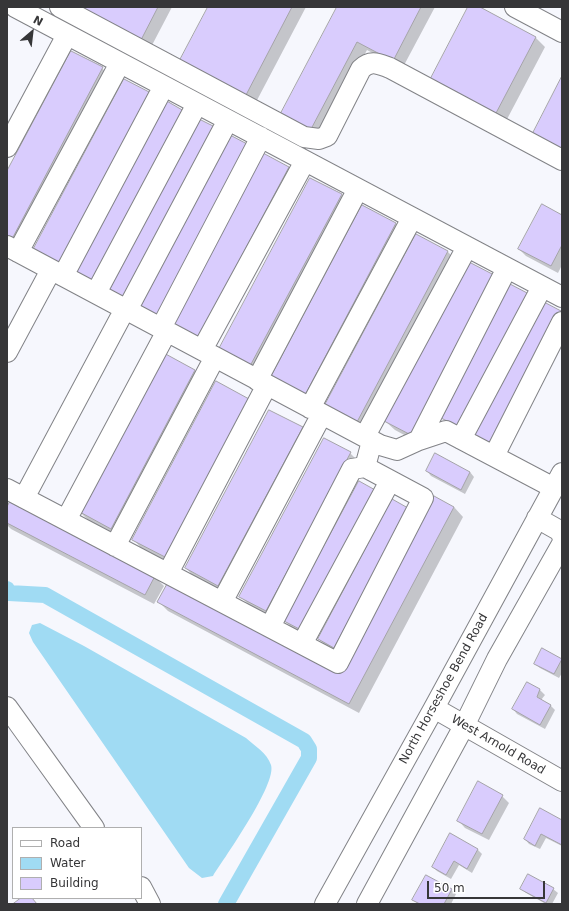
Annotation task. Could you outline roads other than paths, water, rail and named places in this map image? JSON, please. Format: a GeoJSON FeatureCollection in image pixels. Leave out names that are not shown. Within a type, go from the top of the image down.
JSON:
{"type":"FeatureCollection","features":[{"type":"Feature","properties":{"kind":"street"},"geometry":{"type":"LineString","coordinates":[[15,7],[562,297]]}},
{"type":"Feature","properties":{"kind":"street"},"geometry":{"type":"LineString","coordinates":[[60,7],[304,137],[319,139],[327,136],[361,69],[366,64],[374,62],[390,68],[562,160]]}},
{"type":"Feature","properties":{"kind":"street"},"geometry":{"type":"LineString","coordinates":[[515,7],[562,32]]}},
{"type":"Feature","properties":{"kind":"street"},"geometry":{"type":"LineString","coordinates":[[7,147],[67,35]]}},
{"type":"Feature","properties":{"kind":"street"},"geometry":{"type":"LineString","coordinates":[[120,63],[12,249],[380,445],[396,450],[418,440],[446,431],[494,456],[558,480]]}},
{"type":"Feature","properties":{"kind":"street"},"geometry":{"type":"LineString","coordinates":[[7,352],[57,273],[164,86]]}},
{"type":"Feature","properties":{"kind":"street"},"geometry":{"type":"LineString","coordinates":[[96,293],[197,104]]}},
{"type":"Feature","properties":{"kind":"street"},"geometry":{"type":"LineString","coordinates":[[24,498],[228,120]]}},
{"type":"Feature","properties":{"kind":"street"},"geometry":{"type":"LineString","coordinates":[[66,520],[261,138]]}},
{"type":"Feature","properties":{"kind":"street"},"geometry":{"type":"LineString","coordinates":[[115,546],[208,354],[306,161]]}},
{"type":"Feature","properties":{"kind":"street"},"geometry":{"type":"LineString","coordinates":[[168,574],[358,189]]}},
{"type":"Feature","properties":{"kind":"street"},"geometry":{"type":"LineString","coordinates":[[222,602],[412,218]]}},
{"type":"Feature","properties":{"kind":"street"},"geometry":{"type":"LineString","coordinates":[[365,467],[368,439],[467,247]]}},
{"type":"Feature","properties":{"kind":"street"},"geometry":{"type":"LineString","coordinates":[[418,440],[507,268]]}},
{"type":"Feature","properties":{"kind":"street"},"geometry":{"type":"LineString","coordinates":[[461,439],[542,286]]}},
{"type":"Feature","properties":{"kind":"street"},"geometry":{"type":"LineString","coordinates":[[494,456],[562,322]]}},
{"type":"Feature","properties":{"kind":"street"},"geometry":{"type":"LineString","coordinates":[[7,489],[338,663],[423,498],[365,467],[352,469],[270,627]]}},
{"type":"Feature","properties":{"kind":"street","name":"North Horseshoe Bend Road"},"geometry":{"type":"LineString","coordinates":[[325,904],[558,480]]}},
{"type":"Feature","properties":{"kind":"street"},"geometry":{"type":"LineString","coordinates":[[302,644],[390,481]]}},
{"type":"Feature","properties":{"kind":"street"},"geometry":{"type":"LineString","coordinates":[[367,904],[464,726],[561,536],[537,518]]}},
{"type":"Feature","properties":{"kind":"street"},"geometry":{"type":"LineString","coordinates":[[7,707],[93,827]]}},
{"type":"Feature","properties":{"kind":"street","name":"West Arnold Road"},"geometry":{"type":"LineString","coordinates":[[434,708],[562,781]]}},
{"type":"Feature","properties":{"kind":"street"},"geometry":{"type":"LineString","coordinates":[[142,889],[150,904]]}},
{"type":"Feature","properties":{"kind":"water"},"geometry":{"type":"Polygon","coordinates":[[[40,623],[84,646],[246,738],[267,757],[271,765],[271,774],[266,788],[249,820],[213,876],[202,878],[189,868],[33,642],[29,633],[32,625],[40,623]]]}},
{"type":"Feature","properties":{"kind":"waterway"},"geometry":{"type":"LineString","coordinates":[[7,589],[9,593],[45,595],[304,741],[309,749],[309,758],[226,904]]}}]}
